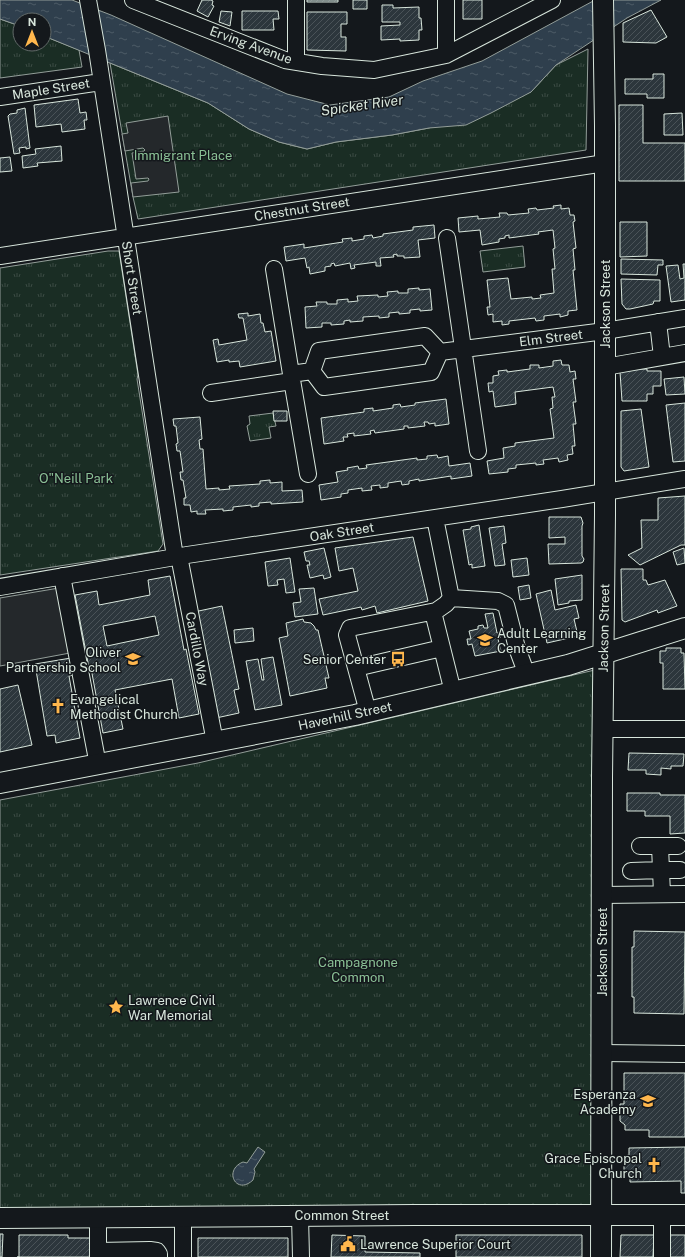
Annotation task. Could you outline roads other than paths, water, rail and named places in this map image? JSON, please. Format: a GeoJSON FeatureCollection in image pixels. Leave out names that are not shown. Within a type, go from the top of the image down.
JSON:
{"type":"FeatureCollection","features":[{"type":"Feature","properties":{"kind":"main road","name":"Jackson Street"},"geometry":{"type":"LineString","coordinates":[[601,1257],[605,492],[605,163],[603,0]]}},
{"type":"Feature","properties":{"kind":"main road","name":"Haverhill Street"},"geometry":{"type":"LineString","coordinates":[[0,783],[368,712],[568,665],[685,628]]}},
{"type":"Feature","properties":{"kind":"main road","name":"Common Street"},"geometry":{"type":"LineString","coordinates":[[0,1218],[685,1215]]}},
{"type":"Feature","properties":{"kind":"street","name":"Short Street"},"geometry":{"type":"LineString","coordinates":[[88,0],[177,557]]}},
{"type":"Feature","properties":{"kind":"street","name":"Erving Avenue"},"geometry":{"type":"LineString","coordinates":[[133,0],[285,60],[322,66],[374,70],[446,55],[552,0]]}},
{"type":"Feature","properties":{"kind":"street"},"geometry":{"type":"LineString","coordinates":[[296,0],[296,62]]}},
{"type":"Feature","properties":{"kind":"street"},"geometry":{"type":"LineString","coordinates":[[446,0],[446,55]]}},
{"type":"Feature","properties":{"kind":"street","name":"Maple Street"},"geometry":{"type":"LineString","coordinates":[[0,97],[101,82]]}},
{"type":"Feature","properties":{"kind":"street","name":"Chestnut Street"},"geometry":{"type":"LineString","coordinates":[[0,256],[605,163]]}},
{"type":"Feature","properties":{"kind":"street"},"geometry":{"type":"LineString","coordinates":[[447,238],[478,450]]}},
{"type":"Feature","properties":{"kind":"street"},"geometry":{"type":"LineString","coordinates":[[274,269],[308,474]]}},
{"type":"Feature","properties":{"kind":"street","name":"Elm Street"},"geometry":{"type":"LineString","coordinates":[[440,352],[605,331],[685,318]]}},
{"type":"Feature","properties":{"kind":"street"},"geometry":{"type":"LineString","coordinates":[[658,322],[662,357]]}},
{"type":"Feature","properties":{"kind":"street"},"geometry":{"type":"LineString","coordinates":[[425,336],[440,352],[431,372],[324,387],[312,371],[319,351],[425,336]]}},
{"type":"Feature","properties":{"kind":"street"},"geometry":{"type":"LineString","coordinates":[[605,367],[685,353]]}},
{"type":"Feature","properties":{"kind":"street"},"geometry":{"type":"LineString","coordinates":[[211,393],[292,377],[312,371]]}},
{"type":"Feature","properties":{"kind":"street","name":"Oak Street"},"geometry":{"type":"LineString","coordinates":[[0,587],[177,557],[685,479]]}},
{"type":"Feature","properties":{"kind":"street"},"geometry":{"type":"LineString","coordinates":[[435,518],[451,598]]}},
{"type":"Feature","properties":{"kind":"street","name":"Cardillo Way"},"geometry":{"type":"LineString","coordinates":[[177,557],[216,742]]}},
{"type":"Feature","properties":{"kind":"street"},"geometry":{"type":"LineString","coordinates":[[62,576],[98,764]]}},
{"type":"Feature","properties":{"kind":"street"},"geometry":{"type":"LineString","coordinates":[[368,712],[347,635],[350,628],[433,612],[446,604],[451,598]]}},
{"type":"Feature","properties":{"kind":"street"},"geometry":{"type":"LineString","coordinates":[[451,598],[498,601],[506,605],[517,648],[527,675]]}},
{"type":"Feature","properties":{"kind":"street"},"geometry":{"type":"LineString","coordinates":[[433,612],[453,692]]}},
{"type":"Feature","properties":{"kind":"street"},"geometry":{"type":"LineString","coordinates":[[356,668],[442,648]]}},
{"type":"Feature","properties":{"kind":"street"},"geometry":{"type":"LineString","coordinates":[[603,729],[685,729]]}},
{"type":"Feature","properties":{"kind":"street"},"geometry":{"type":"LineString","coordinates":[[640,846],[678,846]]}},
{"type":"Feature","properties":{"kind":"street"},"geometry":{"type":"LineString","coordinates":[[660,846],[662,894]]}},
{"type":"Feature","properties":{"kind":"street"},"geometry":{"type":"LineString","coordinates":[[631,871],[680,870]]}},
{"type":"Feature","properties":{"kind":"street"},"geometry":{"type":"LineString","coordinates":[[602,894],[685,894]]}},
{"type":"Feature","properties":{"kind":"street"},"geometry":{"type":"LineString","coordinates":[[602,1053],[685,1054]]}},
{"type":"Feature","properties":{"kind":"street"},"geometry":{"type":"LineString","coordinates":[[662,1215],[662,1257]]}},
{"type":"Feature","properties":{"kind":"street"},"geometry":{"type":"LineString","coordinates":[[183,1216],[183,1257]]}},
{"type":"Feature","properties":{"kind":"street"},"geometry":{"type":"LineString","coordinates":[[300,1216],[301,1257]]}},
{"type":"Feature","properties":{"kind":"street"},"geometry":{"type":"LineString","coordinates":[[98,1217],[98,1254],[150,1250],[157,1251],[159,1257]]}},
{"type":"Feature","properties":{"kind":"water","name":"Spicket River"},"geometry":{"type":"Polygon","coordinates":[[[0,0],[72,0],[111,15],[287,94],[330,105],[389,97],[423,81],[482,61],[595,0],[661,0],[627,18],[556,65],[531,92],[466,125],[429,128],[392,135],[336,142],[307,149],[279,142],[249,129],[208,103],[52,39],[52,12],[12,12],[12,23],[0,19],[0,0]]]}},
{"type":"Feature","properties":{"kind":"water"},"geometry":{"type":"Polygon","coordinates":[[[258,1147],[265,1152],[254,1169],[255,1172],[253,1180],[247,1184],[241,1185],[237,1183],[234,1180],[234,1170],[243,1162],[247,1163],[258,1147]]]}},
{"type":"Feature","properties":{"kind":"place","name":"Adult Learning Center"},"geometry":{"type":"Point","coordinates":[485,640]}},
{"type":"Feature","properties":{"kind":"place","name":"Oliver Partnership School"},"geometry":{"type":"Point","coordinates":[133,659]}},
{"type":"Feature","properties":{"kind":"place","name":"Senior Center"},"geometry":{"type":"Point","coordinates":[398,659]}},
{"type":"Feature","properties":{"kind":"place","name":"Evangelical Methodist Church"},"geometry":{"type":"Point","coordinates":[58,706]}},
{"type":"Feature","properties":{"kind":"place","name":"Lawrence Civil War Memorial"},"geometry":{"type":"Point","coordinates":[116,1007]}},
{"type":"Feature","properties":{"kind":"place","name":"Esperanza Academy"},"geometry":{"type":"Point","coordinates":[648,1101]}},
{"type":"Feature","properties":{"kind":"place","name":"Grace Episcopal Church"},"geometry":{"type":"Point","coordinates":[654,1165]}},
{"type":"Feature","properties":{"kind":"place","name":"Lawrence Superior Court"},"geometry":{"type":"Point","coordinates":[348,1244]}},
{"type":"Feature","properties":{"kind":"park label","name":"Immigrant Place"},"geometry":{"type":"Point","coordinates":[183,155]}},
{"type":"Feature","properties":{"kind":"park label","name":"O\"Neill Park"},"geometry":{"type":"Point","coordinates":[76,478]}},
{"type":"Feature","properties":{"kind":"park label","name":"Campagnone Common"},"geometry":{"type":"Point","coordinates":[358,970]}}]}
